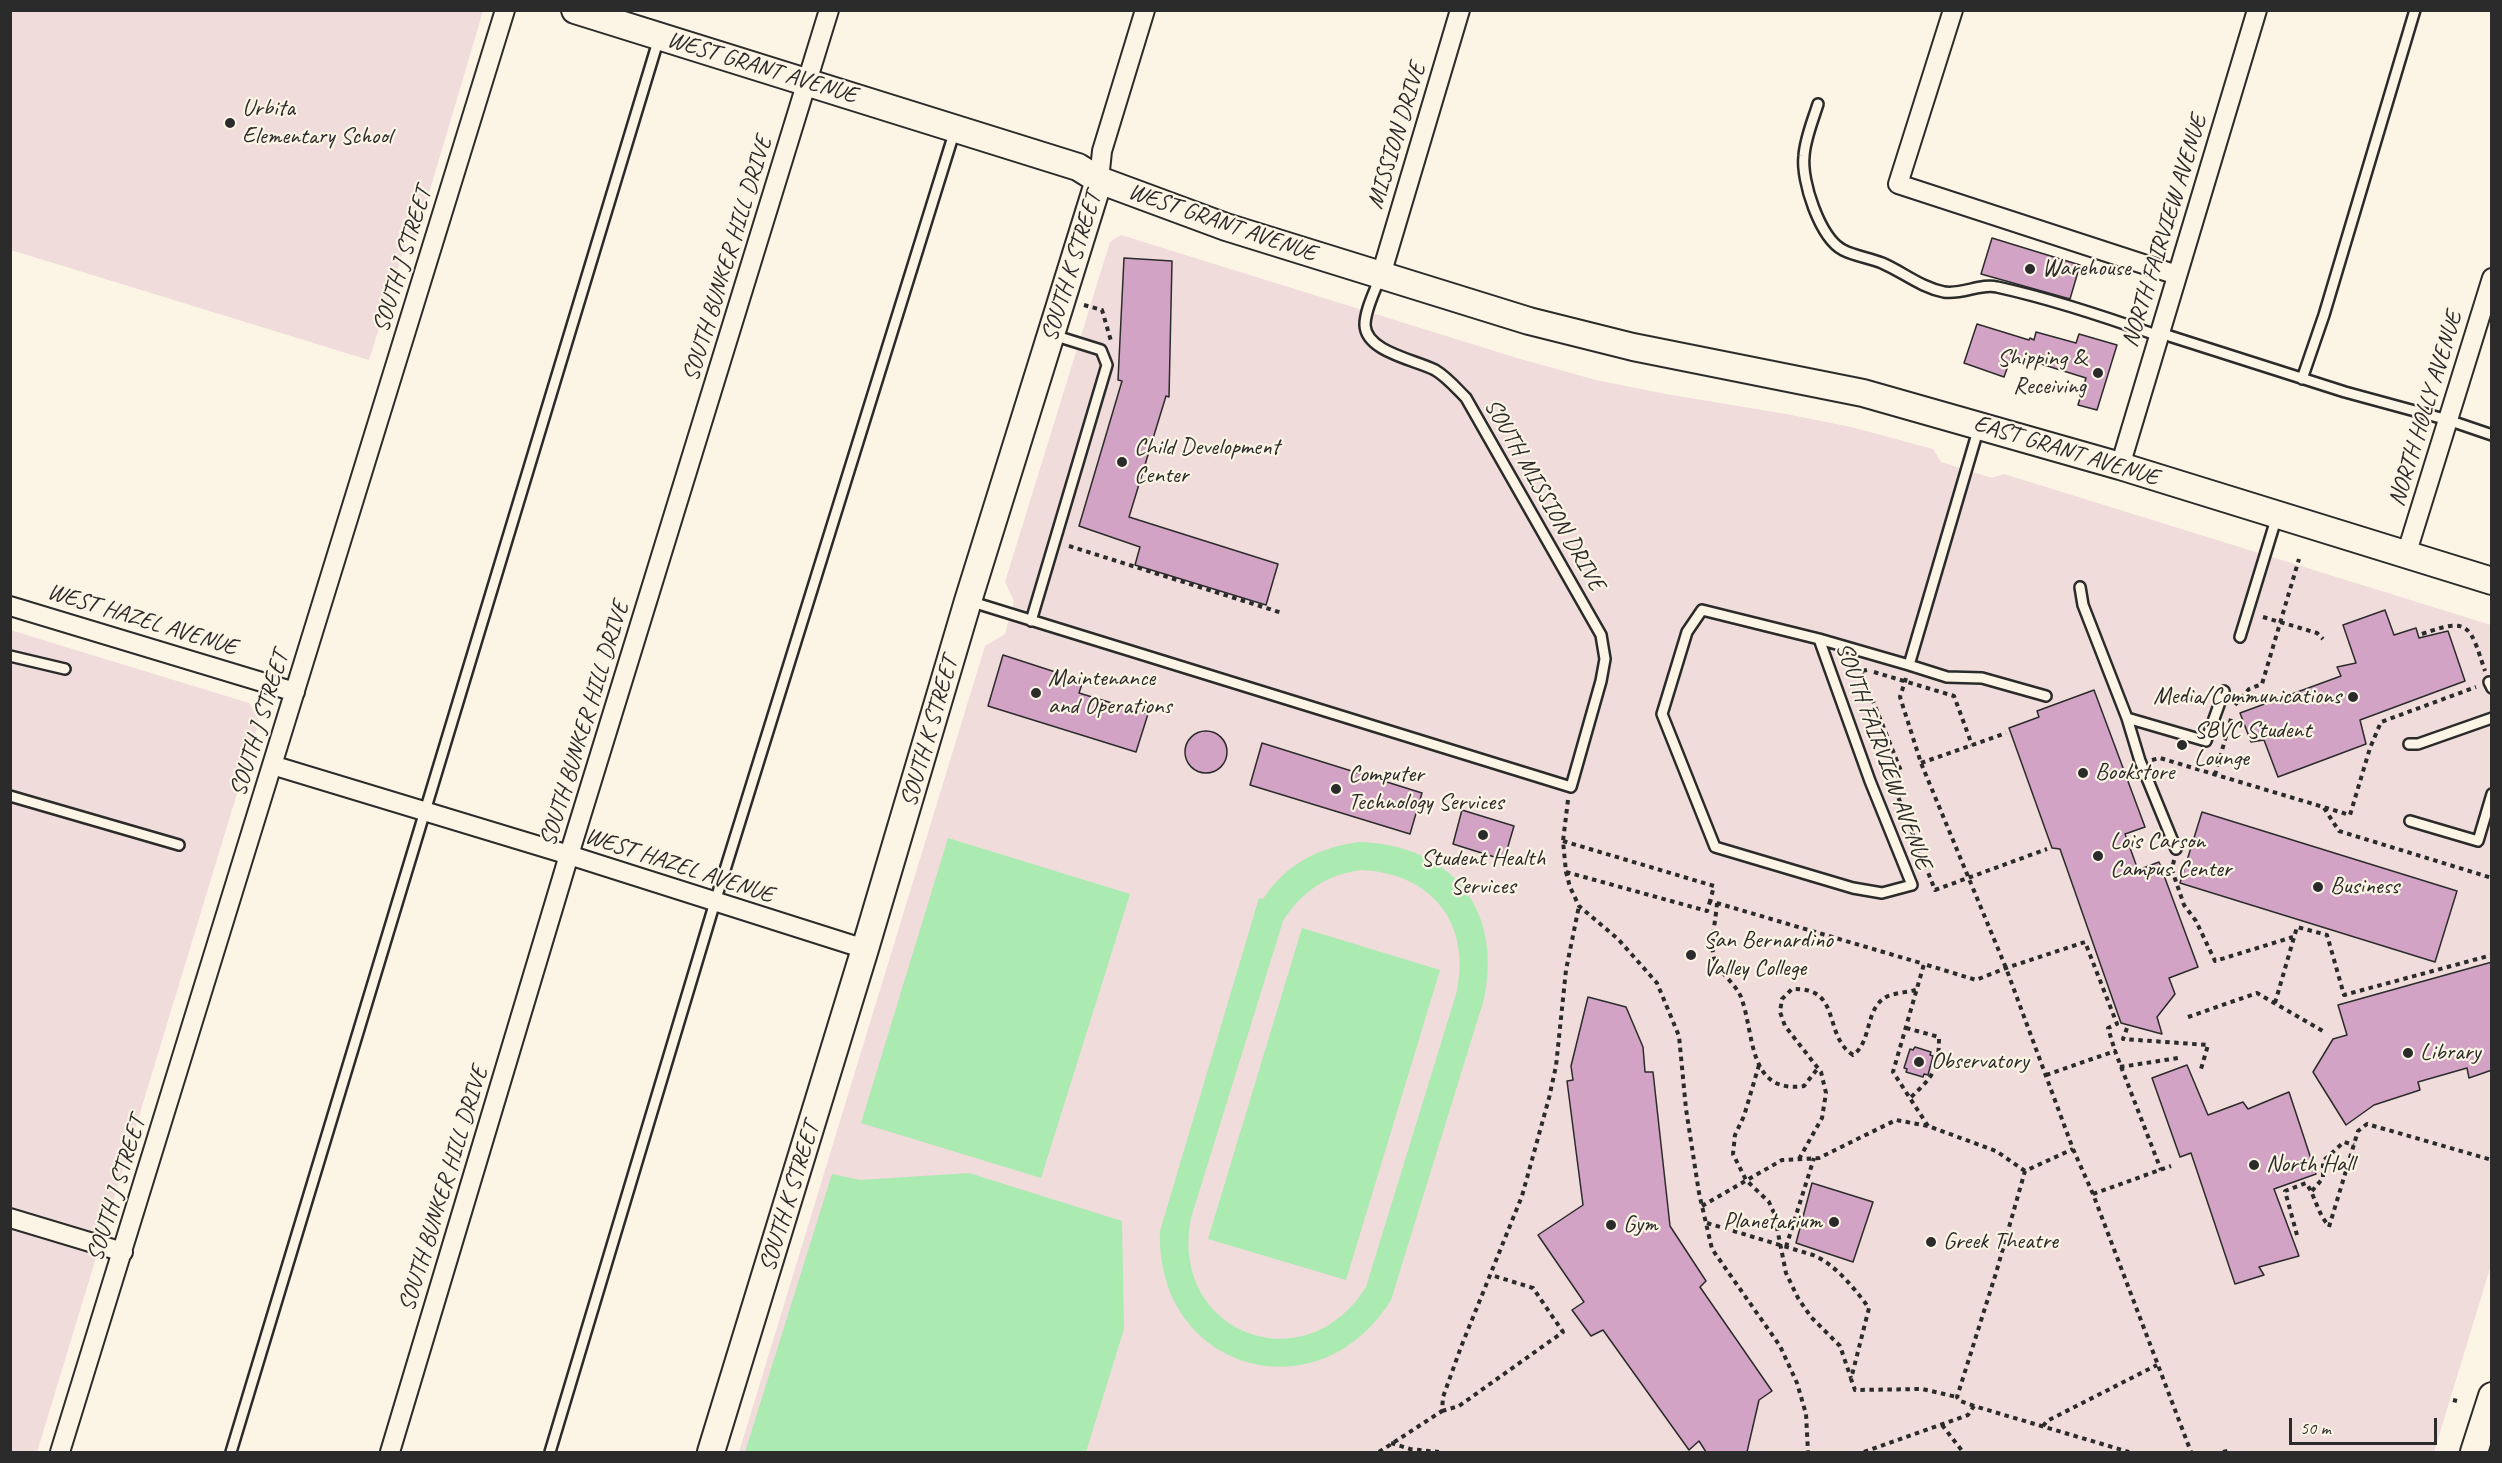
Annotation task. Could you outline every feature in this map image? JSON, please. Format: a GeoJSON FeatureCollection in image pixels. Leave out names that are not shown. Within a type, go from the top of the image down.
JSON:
{"type":"FeatureCollection","features":[{"type":"Feature","properties":{"kind":"street","name":"SOUTH J STREET"},"geometry":{"type":"LineString","coordinates":[[60,1452],[505,10]]}},
{"type":"Feature","properties":{"kind":"street","name":"WEST GRANT AVENUE"},"geometry":{"type":"LineString","coordinates":[[575,10],[1078,166],[1100,180],[1226,228],[1528,321],[1633,347]]}},
{"type":"Feature","properties":{"kind":"street","name":"SOUTH BUNKER HILL DRIVE"},"geometry":{"type":"LineString","coordinates":[[390,1452],[569,855],[829,10]]}},
{"type":"Feature","properties":{"kind":"street","name":"SOUTH K STREET"},"geometry":{"type":"LineString","coordinates":[[711,1452],[865,949],[968,601],[1100,180],[1102,151],[1145,10]]}},
{"type":"Feature","properties":{"kind":"street","name":"MISSION DRIVE"},"geometry":{"type":"LineString","coordinates":[[1381,275],[1460,10]]}},
{"type":"Feature","properties":{"kind":"street"},"geometry":{"type":"LineString","coordinates":[[1953,10],[1898,184],[2177,274]]}},
{"type":"Feature","properties":{"kind":"street","name":"NORTH FAIRVIEW AVENUE"},"geometry":{"type":"LineString","coordinates":[[2120,466],[2257,10]]}},
{"type":"Feature","properties":{"kind":"street","name":"NORTH HOLLY AVENUE"},"geometry":{"type":"LineString","coordinates":[[2406,555],[2492,278]]}},
{"type":"Feature","properties":{"kind":"street","name":"EAST GRANT AVENUE"},"geometry":{"type":"LineString","coordinates":[[1633,347],[1863,393],[2120,466],[2492,581]]}},
{"type":"Feature","properties":{"kind":"street","name":"WEST HAZEL AVENUE"},"geometry":{"type":"LineString","coordinates":[[10,606],[295,692]]}},
{"type":"Feature","properties":{"kind":"street","name":"WEST HAZEL AVENUE"},"geometry":{"type":"LineString","coordinates":[[272,765],[569,855],[865,949]]}},
{"type":"Feature","properties":{"kind":"street"},"geometry":{"type":"LineString","coordinates":[[10,1218],[123,1252]]}},
{"type":"Feature","properties":{"kind":"street"},"geometry":{"type":"LineString","coordinates":[[2474,1452],[2492,1396]]}},
{"type":"Feature","properties":{"kind":"lane"},"geometry":{"type":"LineString","coordinates":[[2302,379],[2324,315],[2415,10]]}},
{"type":"Feature","properties":{"kind":"lane"},"geometry":{"type":"LineString","coordinates":[[231,1452],[660,36]]}},
{"type":"Feature","properties":{"kind":"lane"},"geometry":{"type":"LineString","coordinates":[[1818,104],[1804,156],[1804,173],[1820,223],[1829,240],[1843,250],[1882,264],[1922,285],[1944,292],[1965,292],[1994,286],[2085,310],[2302,379],[2448,420],[2492,435]]}},
{"type":"Feature","properties":{"kind":"lane"},"geometry":{"type":"LineString","coordinates":[[550,1452],[715,903],[956,128]]}},
{"type":"Feature","properties":{"kind":"lane","name":"SOUTH MISSION DRIVE"},"geometry":{"type":"LineString","coordinates":[[1381,275],[1366,317],[1365,327],[1370,340],[1395,355],[1437,371],[1466,398],[1601,635],[1605,659],[1601,681],[1571,787]]}},
{"type":"Feature","properties":{"kind":"lane"},"geometry":{"type":"LineString","coordinates":[[1031,621],[1107,365],[1101,350],[1051,334]]}},
{"type":"Feature","properties":{"kind":"lane"},"geometry":{"type":"LineString","coordinates":[[1909,665],[1980,425]]}},
{"type":"Feature","properties":{"kind":"lane"},"geometry":{"type":"LineString","coordinates":[[2240,637],[2277,516]]}},
{"type":"Feature","properties":{"kind":"lane"},"geometry":{"type":"LineString","coordinates":[[2080,586],[2083,605],[2127,718],[2140,761],[2176,849]]}},
{"type":"Feature","properties":{"kind":"lane"},"geometry":{"type":"LineString","coordinates":[[968,601],[1571,787]]}},
{"type":"Feature","properties":{"kind":"lane","name":"SOUTH FAIRVIEW AVENUE"},"geometry":{"type":"LineString","coordinates":[[1819,639],[1870,781],[1912,885],[1882,893],[1853,888],[1715,847],[1662,714],[1687,632],[1702,610],[1819,639],[1947,677],[1982,678],[2046,696]]}},
{"type":"Feature","properties":{"kind":"lane"},"geometry":{"type":"LineString","coordinates":[[10,656],[64,669]]}},
{"type":"Feature","properties":{"kind":"lane"},"geometry":{"type":"LineString","coordinates":[[2127,718],[2206,741],[2224,691]]}},
{"type":"Feature","properties":{"kind":"lane"},"geometry":{"type":"LineString","coordinates":[[2409,744],[2418,744],[2492,718]]}},
{"type":"Feature","properties":{"kind":"lane"},"geometry":{"type":"LineString","coordinates":[[2410,820],[2478,840],[2492,794]]}},
{"type":"Feature","properties":{"kind":"lane"},"geometry":{"type":"LineString","coordinates":[[10,796],[179,845]]}},
{"type":"Feature","properties":{"kind":"path"},"geometry":{"type":"LineString","coordinates":[[1084,305],[1102,310],[1112,344]]}},
{"type":"Feature","properties":{"kind":"path"},"geometry":{"type":"LineString","coordinates":[[1071,539],[1069,547],[1282,613]]}},
{"type":"Feature","properties":{"kind":"path"},"geometry":{"type":"LineString","coordinates":[[2215,775],[2236,703],[2249,689],[2262,684],[2298,559]]}},
{"type":"Feature","properties":{"kind":"path"},"geometry":{"type":"LineString","coordinates":[[2263,617],[2317,633],[2323,639]]}},
{"type":"Feature","properties":{"kind":"path"},"geometry":{"type":"LineString","coordinates":[[2140,761],[2160,759],[2350,815],[2370,748],[2381,722],[2490,685],[2472,635],[2466,628],[2456,625],[2444,626],[2422,634]]}},
{"type":"Feature","properties":{"kind":"path"},"geometry":{"type":"LineString","coordinates":[[1909,665],[1900,697],[1922,763],[2006,968],[2073,1149],[2093,1194],[2191,1452]]}},
{"type":"Feature","properties":{"kind":"path"},"geometry":{"type":"LineString","coordinates":[[1972,745],[1954,696],[1865,669],[1862,671],[1901,771],[1893,784],[1935,890],[2047,849]]}},
{"type":"Feature","properties":{"kind":"path"},"geometry":{"type":"LineString","coordinates":[[1922,763],[2006,733]]}},
{"type":"Feature","properties":{"kind":"path"},"geometry":{"type":"LineString","coordinates":[[1571,787],[1563,841],[1566,872],[1579,906],[1618,939],[1657,983],[1679,1036],[1686,1109],[1702,1206],[1712,1249],[1780,1346],[1797,1383],[1806,1414],[1808,1452]]}},
{"type":"Feature","properties":{"kind":"path"},"geometry":{"type":"LineString","coordinates":[[2324,808],[2339,831],[2492,878]]}},
{"type":"Feature","properties":{"kind":"path"},"geometry":{"type":"LineString","coordinates":[[1563,841],[1714,886],[1707,911],[1566,872]]}},
{"type":"Feature","properties":{"kind":"path"},"geometry":{"type":"LineString","coordinates":[[2176,849],[2172,870],[2184,905],[2196,921],[2215,961],[2294,937]]}},
{"type":"Feature","properties":{"kind":"path"},"geometry":{"type":"LineString","coordinates":[[1710,901],[1976,980],[2085,942],[2117,1024],[2108,1028],[2120,1067],[2161,1170]]}},
{"type":"Feature","properties":{"kind":"path"},"geometry":{"type":"LineString","coordinates":[[1717,903],[1713,956],[1741,995],[1759,1065],[1764,1075],[1787,1088],[1804,1086],[1818,1068]]}},
{"type":"Feature","properties":{"kind":"path"},"geometry":{"type":"LineString","coordinates":[[1442,1411],[1443,1397],[1461,1347],[1522,1196],[1549,1098],[1556,1066],[1566,970],[1579,906]]}},
{"type":"Feature","properties":{"kind":"path"},"geometry":{"type":"LineString","coordinates":[[2275,1003],[2297,927],[2327,934],[2344,995],[2492,955]]}},
{"type":"Feature","properties":{"kind":"path"},"geometry":{"type":"LineString","coordinates":[[1924,964],[1893,1072],[1928,1126]]}},
{"type":"Feature","properties":{"kind":"path"},"geometry":{"type":"LineString","coordinates":[[1799,1159],[1822,1118],[1826,1093],[1821,1072],[1785,1026],[1780,1012],[1782,999],[1792,989],[1808,988],[1827,1002],[1842,1048],[1853,1055],[1861,1049],[1875,1008],[1887,997],[1916,990]]}},
{"type":"Feature","properties":{"kind":"path"},"geometry":{"type":"LineString","coordinates":[[2188,1017],[2257,993],[2323,1031]]}},
{"type":"Feature","properties":{"kind":"path"},"geometry":{"type":"LineString","coordinates":[[1906,1028],[1938,1037],[1939,1061],[1926,1083],[1910,1098]]}},
{"type":"Feature","properties":{"kind":"path"},"geometry":{"type":"LineString","coordinates":[[2127,1028],[2123,1039],[2208,1045],[2200,1069]]}},
{"type":"Feature","properties":{"kind":"path"},"geometry":{"type":"LineString","coordinates":[[2046,1075],[2115,1051]]}},
{"type":"Feature","properties":{"kind":"path"},"geometry":{"type":"LineString","coordinates":[[2120,1067],[2178,1058]]}},
{"type":"Feature","properties":{"kind":"path"},"geometry":{"type":"LineString","coordinates":[[1759,1065],[1744,1116],[1735,1135],[1733,1154],[1746,1180],[1768,1202],[1774,1213],[1784,1246],[1786,1273],[1798,1298],[1811,1317],[1840,1346],[1855,1390],[1922,1389],[1957,1397],[1960,1401],[1974,1406],[2129,1452]]}},
{"type":"Feature","properties":{"kind":"path"},"geometry":{"type":"LineString","coordinates":[[1702,1206],[1782,1160],[1819,1158],[1896,1120],[1928,1126],[1996,1151],[2025,1171]]}},
{"type":"Feature","properties":{"kind":"path"},"geometry":{"type":"LineString","coordinates":[[2297,1235],[2285,1191],[2306,1183],[2312,1191],[2320,1216],[2330,1227],[2358,1131],[2367,1124],[2492,1160]]}},
{"type":"Feature","properties":{"kind":"path"},"geometry":{"type":"LineString","coordinates":[[2312,1191],[2323,1178],[2324,1161],[2344,1142],[2354,1145]]}},
{"type":"Feature","properties":{"kind":"path"},"geometry":{"type":"LineString","coordinates":[[1957,1397],[2025,1171],[2073,1149]]}},
{"type":"Feature","properties":{"kind":"path"},"geometry":{"type":"LineString","coordinates":[[1784,1246],[1814,1158]]}},
{"type":"Feature","properties":{"kind":"path"},"geometry":{"type":"LineString","coordinates":[[2093,1194],[2171,1166]]}},
{"type":"Feature","properties":{"kind":"path"},"geometry":{"type":"LineString","coordinates":[[1707,1223],[1784,1246],[1827,1262],[1869,1308],[1851,1379]]}},
{"type":"Feature","properties":{"kind":"path"},"geometry":{"type":"LineString","coordinates":[[1379,1452],[1442,1411],[1459,1406],[1563,1332],[1533,1288],[1491,1275]]}},
{"type":"Feature","properties":{"kind":"path"},"geometry":{"type":"LineString","coordinates":[[2043,1426],[2047,1421],[2157,1365]]}},
{"type":"Feature","properties":{"kind":"path"},"geometry":{"type":"LineString","coordinates":[[1864,1452],[1968,1415],[1974,1406]]}},
{"type":"Feature","properties":{"kind":"path"},"geometry":{"type":"LineString","coordinates":[[1942,1425],[1963,1452]]}},
{"type":"Feature","properties":{"kind":"path"},"geometry":{"type":"LineString","coordinates":[[1391,1443],[1410,1449],[1439,1452]]}},
{"type":"Feature","properties":{"kind":"path"},"geometry":{"type":"LineString","coordinates":[[2223,1452],[2231,1450]]}},
{"type":"Feature","properties":{"kind":"shaded area","name":"Urbita Elementary School"},"geometry":{"type":"Polygon","coordinates":[[[10,11],[483,11],[416,237],[408,236],[369,360],[11,250],[10,11]]]}},
{"type":"Feature","properties":{"kind":"shaded area","name":"San Bernardino Valley College"},"geometry":{"type":"Polygon","coordinates":[[[1121,235],[1517,358],[1596,380],[1851,427],[1933,449],[1941,462],[1992,478],[2004,474],[2491,625],[2491,1265],[2434,1452],[739,1452],[985,646],[1005,634],[1014,601],[1005,582],[1110,242],[1121,235]]]}},
{"type":"Feature","properties":{"kind":"shaded area"},"geometry":{"type":"Polygon","coordinates":[[[10,630],[249,703],[259,721],[37,1452],[10,1452],[10,630]]]}},
{"type":"Feature","properties":{"kind":"green space"},"geometry":{"type":"Polygon","coordinates":[[[948,838],[1130,894],[1041,1178],[861,1123],[948,838]]]}},
{"type":"Feature","properties":{"kind":"green space"},"geometry":{"type":"Polygon","coordinates":[[[1360,842],[1392,846],[1420,855],[1444,869],[1463,888],[1477,911],[1485,937],[1488,967],[1484,999],[1391,1300],[1360,1337],[1323,1359],[1285,1367],[1246,1362],[1212,1345],[1184,1317],[1165,1279],[1160,1231],[1259,898],[1263,899],[1282,876],[1305,859],[1345,844],[1360,842]],[[1361,870],[1326,880],[1298,901],[1283,921],[1191,1218],[1189,1258],[1200,1291],[1220,1316],[1247,1332],[1277,1339],[1309,1334],[1340,1317],[1366,1287],[1457,991],[1460,966],[1458,943],[1451,923],[1426,891],[1408,880],[1386,873],[1361,870]]]}},
{"type":"Feature","properties":{"kind":"green space"},"geometry":{"type":"Polygon","coordinates":[[[1302,928],[1440,970],[1346,1280],[1208,1239],[1302,928]]]}},
{"type":"Feature","properties":{"kind":"green space"},"geometry":{"type":"Polygon","coordinates":[[[969,1173],[1122,1221],[1124,1329],[1086,1452],[745,1452],[832,1174],[860,1180],[969,1173]]]}},
{"type":"Feature","properties":{"kind":"building","name":"Warehouse"},"geometry":{"type":"Polygon","coordinates":[[[1992,238],[2080,265],[2070,299],[1981,274],[1992,238]]]}},
{"type":"Feature","properties":{"kind":"building","name":"Child Development Center"},"geometry":{"type":"Polygon","coordinates":[[[1124,258],[1172,261],[1169,397],[1166,396],[1129,517],[1278,564],[1266,605],[1135,565],[1140,547],[1079,526],[1122,381],[1118,380],[1124,258]]]}},
{"type":"Feature","properties":{"kind":"building"},"geometry":{"type":"Polygon","coordinates":[[[1977,324],[2029,340],[2030,338],[2034,340],[2036,332],[2076,343],[2079,334],[2117,345],[2097,410],[2078,405],[2086,378],[2012,355],[2004,377],[1964,363],[1977,324]]]}},
{"type":"Feature","properties":{"kind":"building","name":"Media/Communications"},"geometry":{"type":"Polygon","coordinates":[[[2385,610],[2394,635],[2416,628],[2419,638],[2448,631],[2465,681],[2360,720],[2366,744],[2278,777],[2264,740],[2251,742],[2240,713],[2341,676],[2337,667],[2356,663],[2343,625],[2385,610]]]}},
{"type":"Feature","properties":{"kind":"building","name":"Maintenance and Operations"},"geometry":{"type":"Polygon","coordinates":[[[1003,655],[1083,681],[1079,693],[1148,714],[1136,752],[988,706],[1003,655]]]}},
{"type":"Feature","properties":{"kind":"building","name":"Lois Carson Campus Center"},"geometry":{"type":"Polygon","coordinates":[[[2094,690],[2145,827],[2125,834],[2138,870],[2159,862],[2198,967],[2169,978],[2175,994],[2157,1017],[2162,1034],[2121,1023],[2060,849],[2052,848],[2009,728],[2039,717],[2037,711],[2094,690]]]}},
{"type":"Feature","properties":{"kind":"building"},"geometry":{"type":"Polygon","coordinates":[[[1206,731],[1221,737],[1227,752],[1221,767],[1206,773],[1191,767],[1185,752],[1191,737],[1206,731]]]}},
{"type":"Feature","properties":{"kind":"building","name":"Computer Technology Services"},"geometry":{"type":"Polygon","coordinates":[[[1262,743],[1422,793],[1410,834],[1250,785],[1262,743]]]}},
{"type":"Feature","properties":{"kind":"building","name":"Student Health Services"},"geometry":{"type":"Polygon","coordinates":[[[1462,810],[1514,826],[1504,860],[1453,844],[1462,810]]]}},
{"type":"Feature","properties":{"kind":"building","name":"Business"},"geometry":{"type":"Polygon","coordinates":[[[2202,812],[2457,891],[2435,962],[2180,883],[2202,812]]]}},
{"type":"Feature","properties":{"kind":"building","name":"Library"},"geometry":{"type":"Polygon","coordinates":[[[2492,962],[2492,1070],[2469,1078],[2467,1068],[2418,1082],[2420,1090],[2374,1105],[2346,1125],[2313,1072],[2333,1039],[2347,1035],[2338,1005],[2492,962]]]}},
{"type":"Feature","properties":{"kind":"building","name":"Gym"},"geometry":{"type":"Polygon","coordinates":[[[1588,997],[1626,1007],[1643,1047],[1645,1072],[1653,1072],[1670,1226],[1706,1281],[1700,1287],[1772,1391],[1759,1400],[1747,1452],[1706,1452],[1699,1441],[1689,1450],[1603,1330],[1591,1336],[1572,1310],[1584,1302],[1538,1235],[1583,1205],[1567,1081],[1573,1080],[1571,1066],[1588,997]]]}},
{"type":"Feature","properties":{"kind":"building","name":"Observatory"},"geometry":{"type":"Polygon","coordinates":[[[1915,1047],[1931,1052],[1930,1055],[1933,1056],[1928,1075],[1924,1074],[1923,1077],[1906,1072],[1907,1069],[1904,1068],[1910,1049],[1913,1050],[1915,1047]]]}},
{"type":"Feature","properties":{"kind":"building","name":"North Hall"},"geometry":{"type":"Polygon","coordinates":[[[2187,1065],[2208,1115],[2243,1102],[2248,1109],[2289,1092],[2316,1174],[2274,1189],[2299,1256],[2259,1267],[2264,1275],[2235,1284],[2191,1153],[2180,1157],[2152,1078],[2187,1065]]]}},
{"type":"Feature","properties":{"kind":"building","name":"Planetarium"},"geometry":{"type":"Polygon","coordinates":[[[1812,1183],[1873,1202],[1853,1262],[1796,1243],[1812,1183]]]}},
{"type":"Feature","properties":{"kind":"place","name":"Urbita Elementary School"},"geometry":{"type":"Point","coordinates":[230,123]}},
{"type":"Feature","properties":{"kind":"place","name":"Warehouse"},"geometry":{"type":"Point","coordinates":[2030,269]}},
{"type":"Feature","properties":{"kind":"place","name":"Shipping & Receiving"},"geometry":{"type":"Point","coordinates":[2098,373]}},
{"type":"Feature","properties":{"kind":"place","name":"Child Development Center"},"geometry":{"type":"Point","coordinates":[1122,462]}},
{"type":"Feature","properties":{"kind":"place","name":"Maintenance and Operations"},"geometry":{"type":"Point","coordinates":[1036,693]}},
{"type":"Feature","properties":{"kind":"place","name":"Media/Communications"},"geometry":{"type":"Point","coordinates":[2353,697]}},
{"type":"Feature","properties":{"kind":"place","name":"SBVC Student Lounge"},"geometry":{"type":"Point","coordinates":[2182,745]}},
{"type":"Feature","properties":{"kind":"place","name":"Bookstore"},"geometry":{"type":"Point","coordinates":[2083,773]}},
{"type":"Feature","properties":{"kind":"place","name":"Computer Technology Services"},"geometry":{"type":"Point","coordinates":[1336,789]}},
{"type":"Feature","properties":{"kind":"place","name":"Student Health Services"},"geometry":{"type":"Point","coordinates":[1483,835]}},
{"type":"Feature","properties":{"kind":"place","name":"Lois Carson Campus Center"},"geometry":{"type":"Point","coordinates":[2098,856]}},
{"type":"Feature","properties":{"kind":"place","name":"Business"},"geometry":{"type":"Point","coordinates":[2318,887]}},
{"type":"Feature","properties":{"kind":"place","name":"San Bernardino Valley College"},"geometry":{"type":"Point","coordinates":[1691,955]}},
{"type":"Feature","properties":{"kind":"place","name":"Library"},"geometry":{"type":"Point","coordinates":[2408,1053]}},
{"type":"Feature","properties":{"kind":"place","name":"Observatory"},"geometry":{"type":"Point","coordinates":[1919,1062]}},
{"type":"Feature","properties":{"kind":"place","name":"North Hall"},"geometry":{"type":"Point","coordinates":[2254,1165]}},
{"type":"Feature","properties":{"kind":"place","name":"Planetarium"},"geometry":{"type":"Point","coordinates":[1834,1222]}},
{"type":"Feature","properties":{"kind":"place","name":"Gym"},"geometry":{"type":"Point","coordinates":[1611,1225]}},
{"type":"Feature","properties":{"kind":"place","name":"Greek Theatre"},"geometry":{"type":"Point","coordinates":[1931,1242]}}]}
